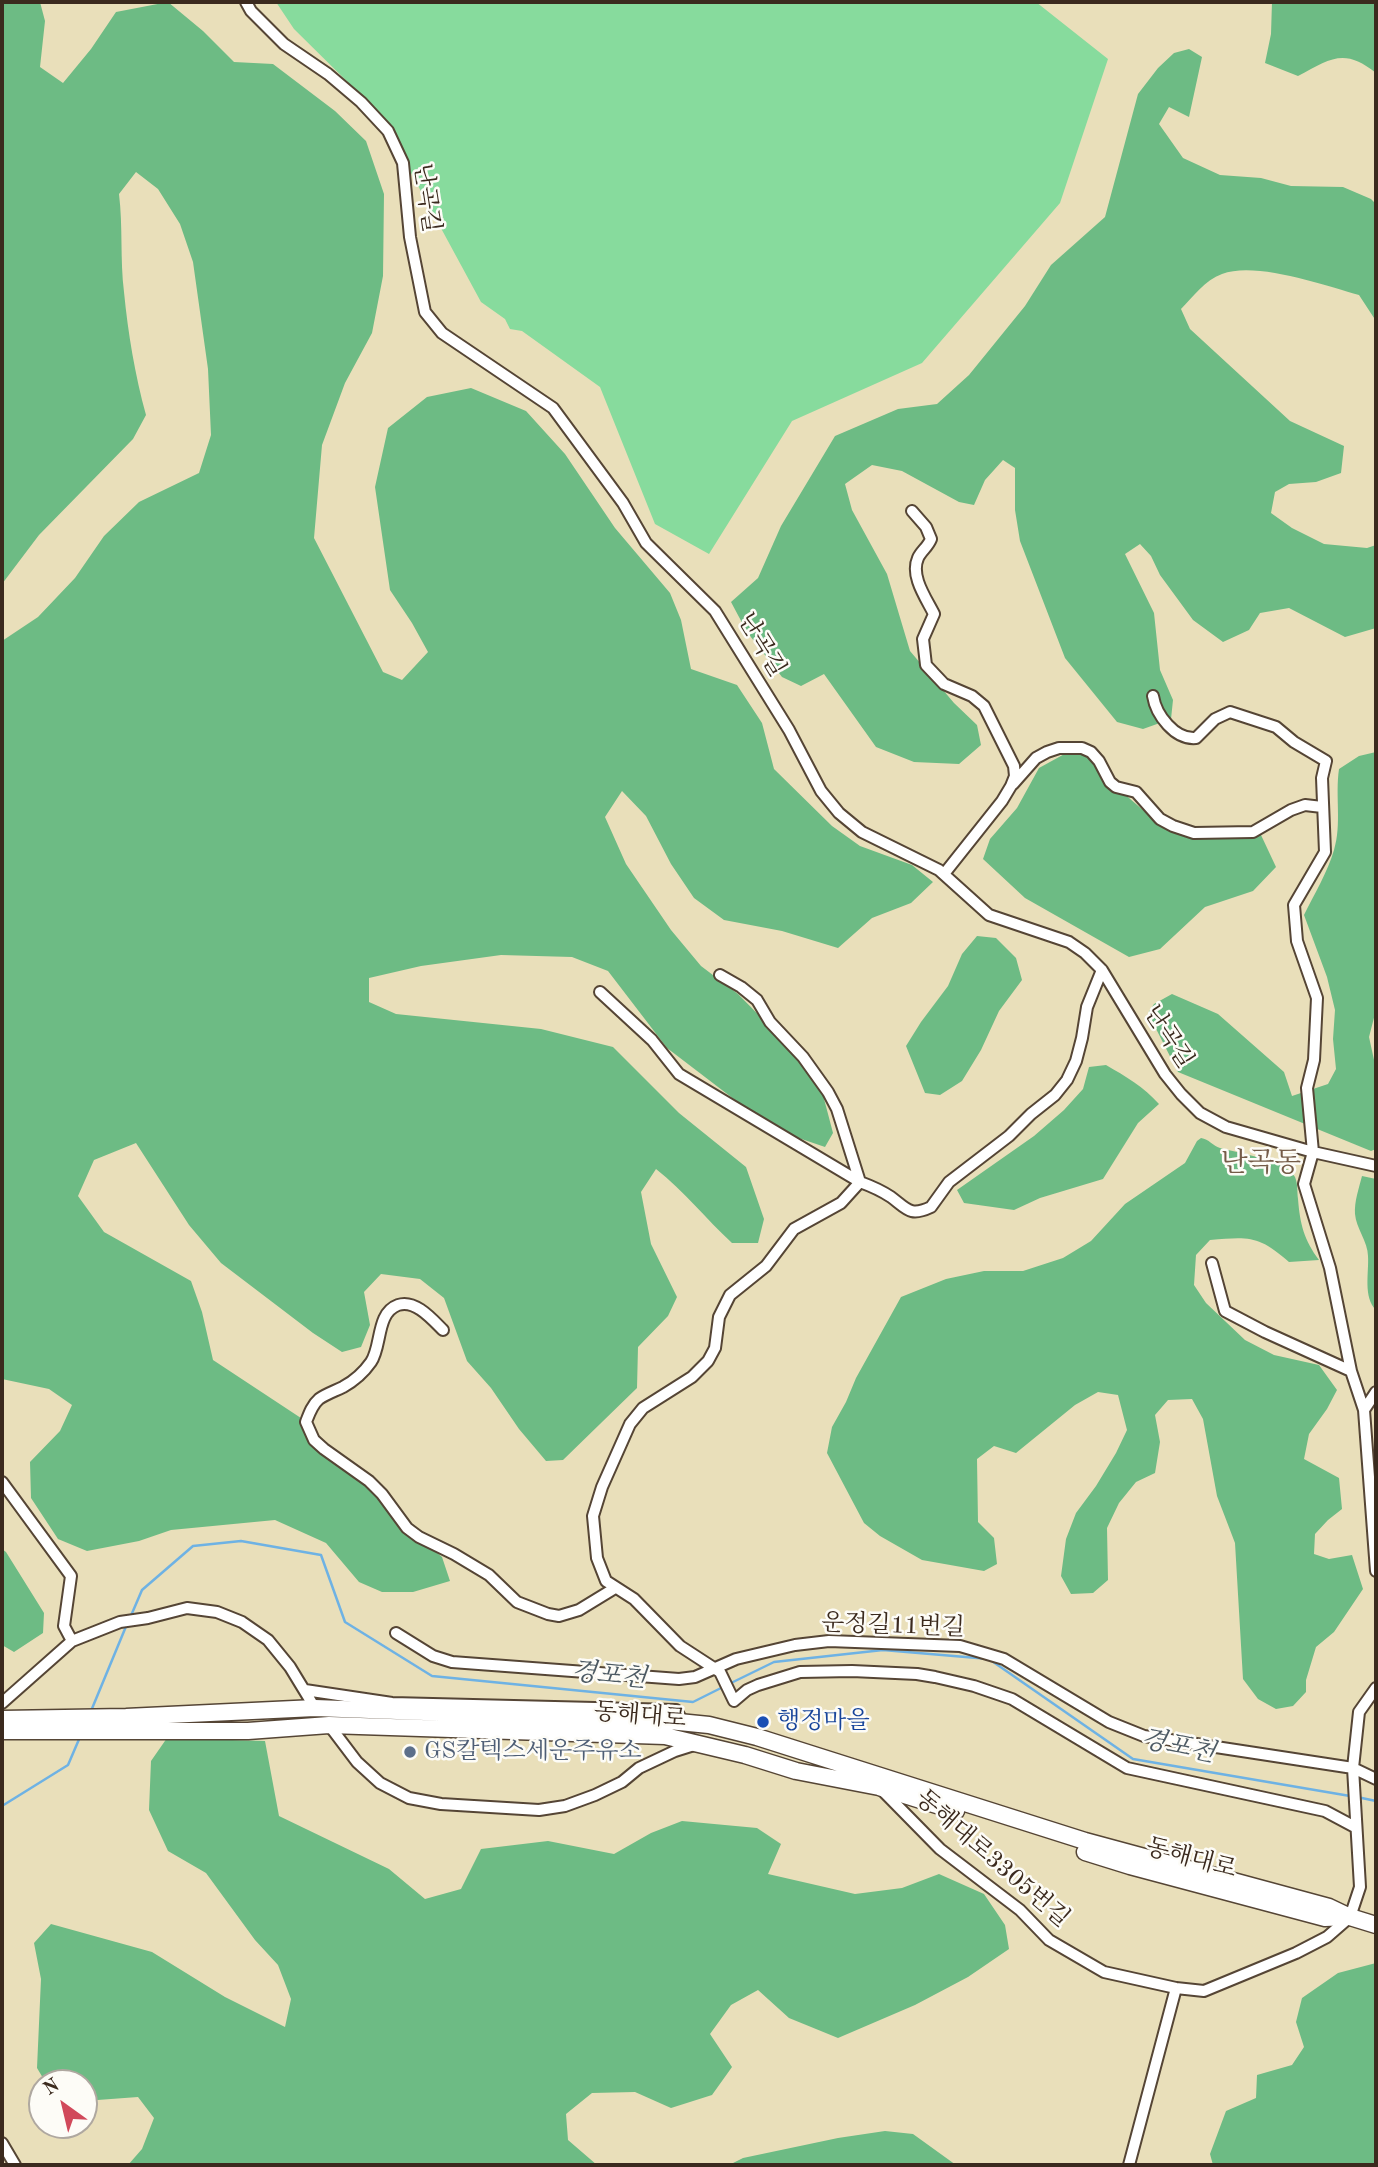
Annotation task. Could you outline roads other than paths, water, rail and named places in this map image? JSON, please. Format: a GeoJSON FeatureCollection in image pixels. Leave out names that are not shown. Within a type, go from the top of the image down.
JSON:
{"type":"FeatureCollection","features":[{"type":"Feature","properties":{"kind":"highway","name":"동해대로"},"geometry":{"type":"LineString","coordinates":[[63,1724],[126,1717],[315,1708],[709,1725],[757,1737],[1084,1841],[1329,1907],[1376,1925]]}},
{"type":"Feature","properties":{"kind":"highway"},"geometry":{"type":"LineString","coordinates":[[2,1718],[63,1724]]}},
{"type":"Feature","properties":{"kind":"highway","name":"동해대로"},"geometry":{"type":"LineString","coordinates":[[63,1724],[112,1730],[248,1731],[329,1725],[665,1736],[745,1755],[796,1771],[879,1787],[1130,1866],[1325,1918],[1350,1917]]}},
{"type":"Feature","properties":{"kind":"highway"},"geometry":{"type":"LineString","coordinates":[[2,1731],[63,1724]]}},
{"type":"Feature","properties":{"kind":"street","name":"난곡길"},"geometry":{"type":"LineString","coordinates":[[246,2],[250,11],[284,44],[328,74],[361,102],[388,131],[403,163],[410,237],[425,312],[442,333],[552,408],[624,503],[646,543],[715,611],[789,730],[821,792],[839,813],[862,832],[944,874],[989,915],[1069,942],[1085,953],[1102,970],[1165,1074],[1200,1113],[1226,1127],[1313,1152],[1376,1166]]}},
{"type":"Feature","properties":{"kind":"street"},"geometry":{"type":"LineString","coordinates":[[912,512],[926,527],[931,539],[928,547],[918,555],[915,567],[917,578],[934,614],[923,639],[926,664],[944,684],[972,696],[984,706],[1014,766],[1011,786]]}},
{"type":"Feature","properties":{"kind":"street"},"geometry":{"type":"LineString","coordinates":[[1153,696],[1160,715],[1168,725],[1190,738],[1200,735],[1215,719],[1230,712],[1276,727],[1294,742],[1326,761],[1322,778],[1325,852],[1294,905],[1297,941],[1317,998],[1314,1060],[1307,1088],[1313,1152],[1304,1184],[1330,1268],[1351,1371],[1364,1410],[1376,1571]]}},
{"type":"Feature","properties":{"kind":"street"},"geometry":{"type":"LineString","coordinates":[[944,874],[1011,786],[1036,758],[1047,752],[1071,747],[1091,752],[1110,782],[1116,787],[1136,792],[1160,819],[1194,833],[1253,832],[1298,808],[1322,807]]}},
{"type":"Feature","properties":{"kind":"street"},"geometry":{"type":"LineString","coordinates":[[600,992],[652,1040],[679,1074],[860,1182],[891,1197],[906,1210],[923,1211],[931,1208],[949,1182],[1009,1136],[1055,1095],[1067,1080],[1076,1061],[1087,1007],[1102,970]]}},
{"type":"Feature","properties":{"kind":"street"},"geometry":{"type":"LineString","coordinates":[[720,975],[757,1000],[769,1022],[803,1057],[828,1092],[838,1109],[860,1182]]}},
{"type":"Feature","properties":{"kind":"street"},"geometry":{"type":"LineString","coordinates":[[860,1182],[841,1202],[794,1229],[766,1266],[730,1294],[719,1317],[715,1348],[708,1361],[692,1377],[643,1408],[629,1424],[602,1487],[593,1516],[601,1571],[606,1581],[634,1599],[680,1646],[716,1670],[736,1699],[758,1685],[800,1672],[904,1674],[944,1679],[1012,1699],[1127,1768],[1325,1811],[1355,1821]]}},
{"type":"Feature","properties":{"kind":"street"},"geometry":{"type":"LineString","coordinates":[[1212,1263],[1225,1311],[1351,1371]]}},
{"type":"Feature","properties":{"kind":"street"},"geometry":{"type":"LineString","coordinates":[[443,1330],[428,1314],[412,1306],[401,1304],[393,1307],[384,1321],[373,1359],[363,1372],[346,1386],[313,1405],[306,1422],[314,1440],[369,1481],[407,1528],[489,1575],[517,1602],[548,1615],[559,1616],[579,1609],[615,1588]]}},
{"type":"Feature","properties":{"kind":"street"},"geometry":{"type":"LineString","coordinates":[[1364,1410],[1376,1392]]}},
{"type":"Feature","properties":{"kind":"street"},"geometry":{"type":"LineString","coordinates":[[2,1482],[71,1576],[64,1626],[72,1641]]}},
{"type":"Feature","properties":{"kind":"street"},"geometry":{"type":"LineString","coordinates":[[2,1703],[72,1641],[120,1622],[187,1608],[217,1612],[242,1622],[268,1640],[290,1667],[315,1708]]}},
{"type":"Feature","properties":{"kind":"street","name":"운정길11번길"},"geometry":{"type":"LineString","coordinates":[[396,1633],[433,1656],[452,1662],[680,1679],[716,1670],[736,1659],[795,1645],[829,1641],[960,1646],[1004,1659],[1108,1723],[1144,1736],[1353,1768],[1376,1779]]}},
{"type":"Feature","properties":{"kind":"street"},"geometry":{"type":"LineString","coordinates":[[1350,1917],[1360,1886],[1353,1768],[1360,1712],[1376,1688]]}},
{"type":"Feature","properties":{"kind":"street"},"geometry":{"type":"LineString","coordinates":[[305,1690],[392,1703],[676,1710],[683,1722]]}},
{"type":"Feature","properties":{"kind":"street"},"geometry":{"type":"LineString","coordinates":[[329,1725],[357,1762],[380,1783],[410,1798],[441,1804],[539,1810],[565,1806],[595,1795],[622,1782],[639,1769],[696,1744]]}},
{"type":"Feature","properties":{"kind":"street","name":"동해대로3305번길"},"geometry":{"type":"LineString","coordinates":[[879,1787],[940,1849],[1020,1910],[1049,1940],[1104,1972],[1176,1989],[1204,1991],[1327,1937],[1350,1917]]}},
{"type":"Feature","properties":{"kind":"street"},"geometry":{"type":"LineString","coordinates":[[1129,2165],[1176,1989]]}},
{"type":"Feature","properties":{"kind":"street"},"geometry":{"type":"LineString","coordinates":[[2,2143],[15,2165]]}},
{"type":"Feature","properties":{"kind":"waterway","name":"경포천"},"geometry":{"type":"LineString","coordinates":[[130,1618],[142,1590],[193,1546],[241,1541],[321,1555],[345,1622],[432,1676],[693,1702],[723,1687]]}},
{"type":"Feature","properties":{"kind":"waterway","name":"경포천"},"geometry":{"type":"LineString","coordinates":[[91,1711],[127,1624]]}},
{"type":"Feature","properties":{"kind":"waterway","name":"경포천"},"geometry":{"type":"LineString","coordinates":[[729,1684],[774,1662],[883,1650],[989,1659],[1133,1759],[1350,1796]]}},
{"type":"Feature","properties":{"kind":"waterway","name":"경포천"},"geometry":{"type":"LineString","coordinates":[[2,1806],[68,1765],[80,1737]]}},
{"type":"Feature","properties":{"kind":"waterway","name":"경포천"},"geometry":{"type":"LineString","coordinates":[[1357,1797],[1376,1801]]}},
{"type":"Feature","properties":{"kind":"place","name":"행정마을"},"geometry":{"type":"Point","coordinates":[763,1722]}},
{"type":"Feature","properties":{"kind":"place","name":"GS칼텍스세운주유소"},"geometry":{"type":"Point","coordinates":[410,1752]}},
{"type":"Feature","properties":{"kind":"district","name":"난곡동"},"geometry":{"type":"Point","coordinates":[1261,1164]}}]}
